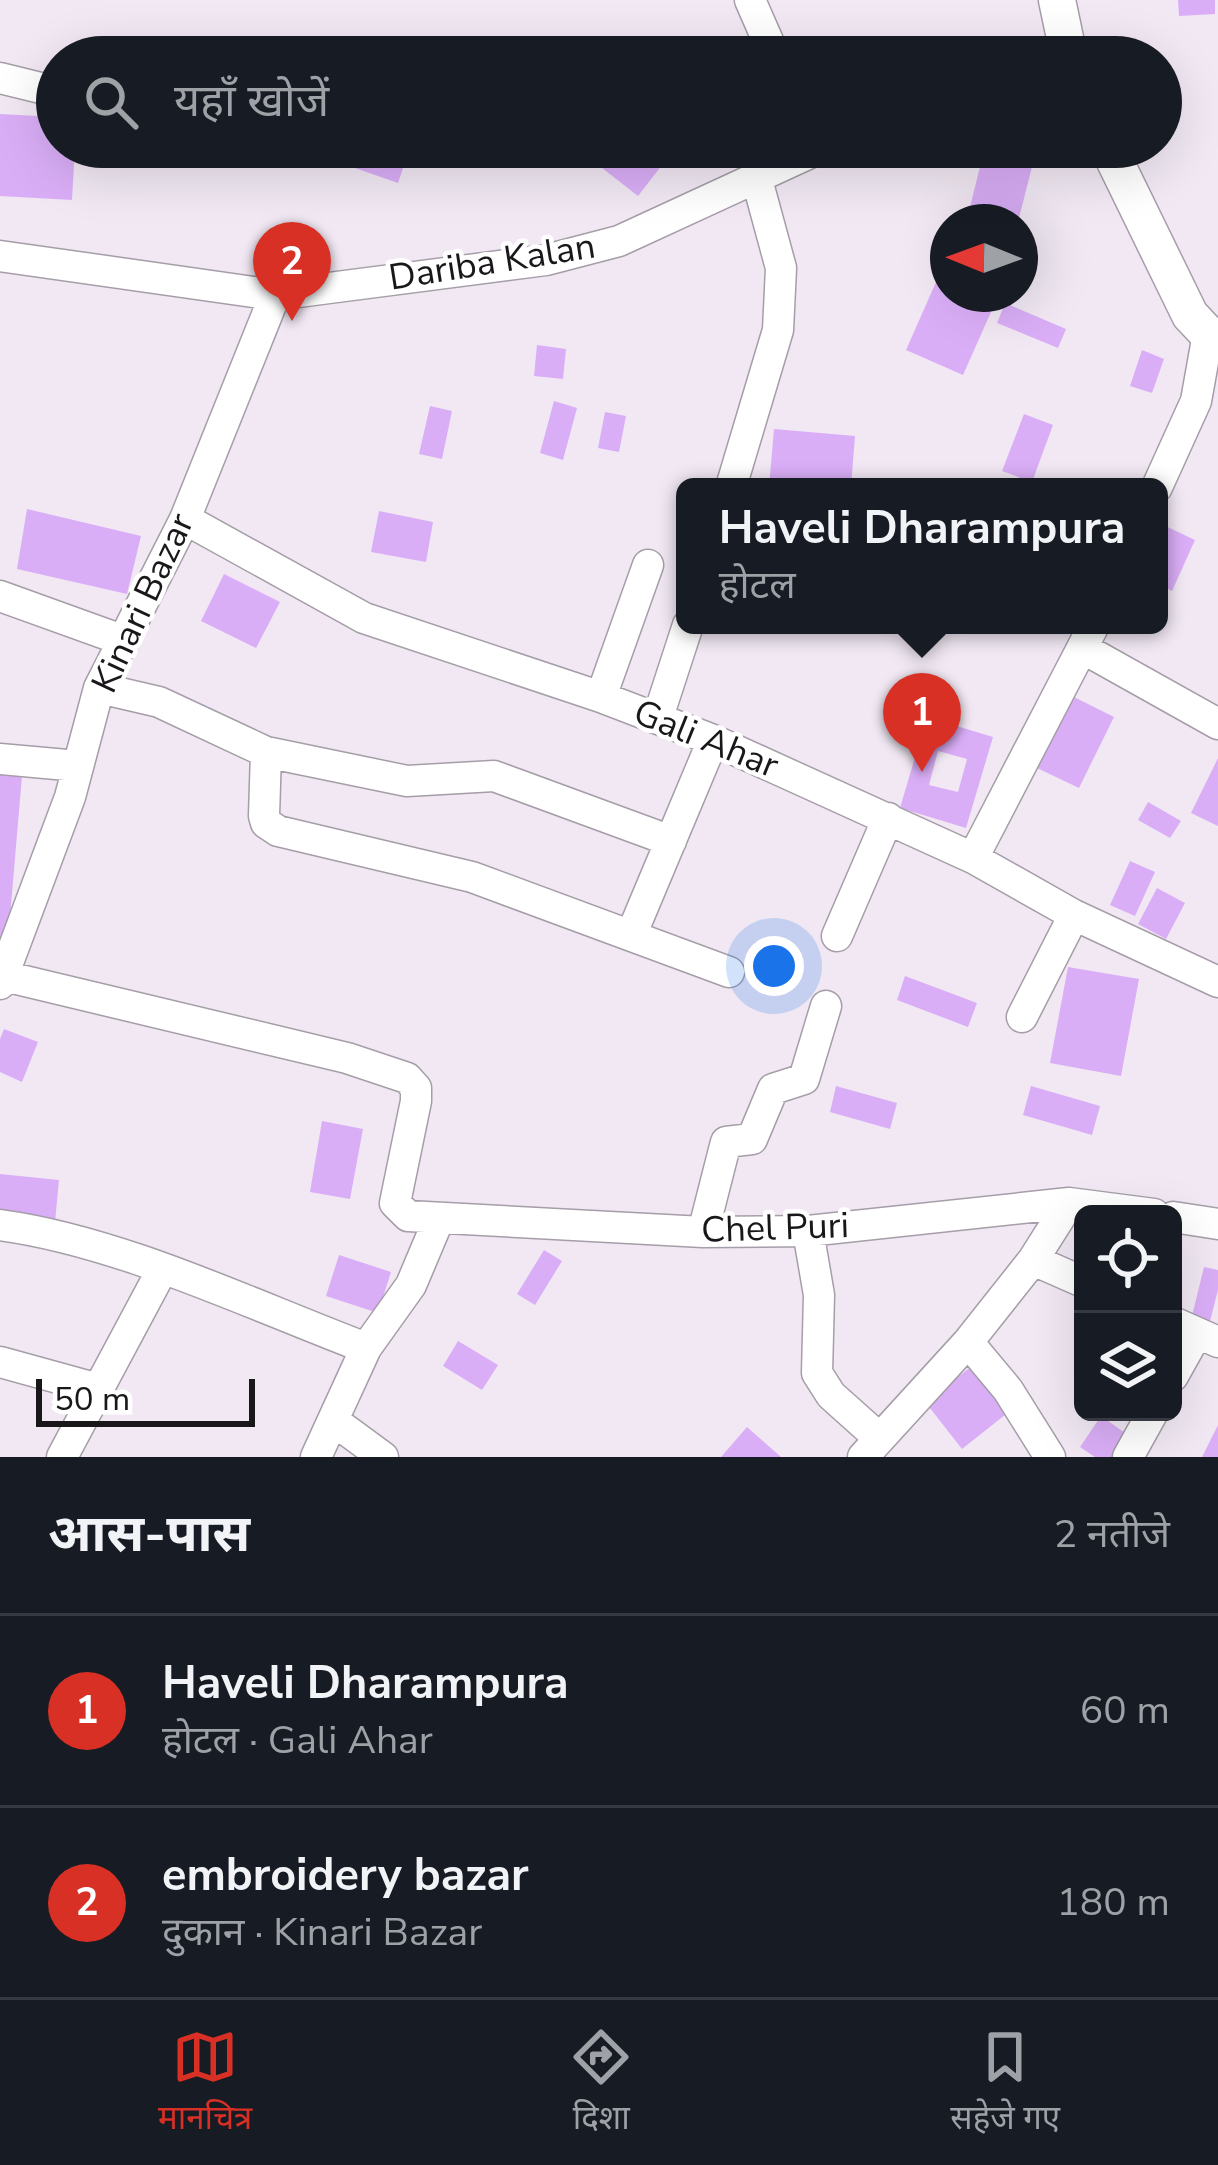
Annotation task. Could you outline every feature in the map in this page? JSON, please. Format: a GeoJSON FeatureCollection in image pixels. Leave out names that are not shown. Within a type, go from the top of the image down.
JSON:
{"type":"FeatureCollection","features":[{"type":"Feature","properties":{"kind":"street"},"geometry":{"type":"LineString","coordinates":[[749,0],[765,36]]}},
{"type":"Feature","properties":{"kind":"street"},"geometry":{"type":"LineString","coordinates":[[1057,0],[1063,36]]}},
{"type":"Feature","properties":{"kind":"street"},"geometry":{"type":"LineString","coordinates":[[0,78],[36,87]]}},
{"type":"Feature","properties":{"kind":"street","name":"Dariba Kalan"},"geometry":{"type":"LineString","coordinates":[[0,256],[275,295],[546,260],[619,241],[774,168]]}},
{"type":"Feature","properties":{"kind":"street"},"geometry":{"type":"LineString","coordinates":[[1118,168],[1190,315],[1213,335],[1207,408],[1163,478]]}},
{"type":"Feature","properties":{"kind":"street"},"geometry":{"type":"LineString","coordinates":[[734,478],[778,330],[781,268],[756,176]]}},
{"type":"Feature","properties":{"kind":"street","name":"Kinari Bazar"},"geometry":{"type":"LineString","coordinates":[[2,980],[78,766],[99,688],[185,519],[275,295]]}},
{"type":"Feature","properties":{"kind":"street","name":"Gali Ahar"},"geometry":{"type":"LineString","coordinates":[[185,519],[364,619],[601,697],[713,740],[973,858],[1074,915],[1218,982]]}},
{"type":"Feature","properties":{"kind":"street"},"geometry":{"type":"LineString","coordinates":[[601,697],[649,565]]}},
{"type":"Feature","properties":{"kind":"street"},"geometry":{"type":"LineString","coordinates":[[0,596],[122,640]]}},
{"type":"Feature","properties":{"kind":"street"},"geometry":{"type":"LineString","coordinates":[[658,717],[685,634]]}},
{"type":"Feature","properties":{"kind":"street"},"geometry":{"type":"LineString","coordinates":[[973,858],[1089,637],[1218,724]]}},
{"type":"Feature","properties":{"kind":"street"},"geometry":{"type":"LineString","coordinates":[[99,688],[160,702],[266,752],[407,781],[494,776],[671,841]]}},
{"type":"Feature","properties":{"kind":"street"},"geometry":{"type":"LineString","coordinates":[[632,933],[713,740]]}},
{"type":"Feature","properties":{"kind":"street"},"geometry":{"type":"LineString","coordinates":[[266,752],[264,816],[278,831],[472,877],[729,972]]}},
{"type":"Feature","properties":{"kind":"street"},"geometry":{"type":"LineString","coordinates":[[0,759],[78,766]]}},
{"type":"Feature","properties":{"kind":"street"},"geometry":{"type":"LineString","coordinates":[[837,936],[888,818]]}},
{"type":"Feature","properties":{"kind":"street"},"geometry":{"type":"LineString","coordinates":[[1022,1017],[1074,915]]}},
{"type":"Feature","properties":{"kind":"street","name":"Chel Puri"},"geometry":{"type":"LineString","coordinates":[[2,980],[347,1058],[407,1078],[417,1094],[397,1183],[397,1208],[408,1216],[703,1232],[808,1231],[1084,1205]]}},
{"type":"Feature","properties":{"kind":"street"},"geometry":{"type":"LineString","coordinates":[[703,1232],[726,1142],[752,1139],[773,1089],[805,1079],[826,1006]]}},
{"type":"Feature","properties":{"kind":"street"},"geometry":{"type":"LineString","coordinates":[[808,1231],[819,1295],[817,1373],[871,1447],[968,1342],[1033,1260],[1069,1203]]}},
{"type":"Feature","properties":{"kind":"street"},"geometry":{"type":"LineString","coordinates":[[1182,1218],[1218,1221]]}},
{"type":"Feature","properties":{"kind":"street"},"geometry":{"type":"LineString","coordinates":[[316,1457],[366,1348],[411,1285],[438,1221]]}},
{"type":"Feature","properties":{"kind":"street"},"geometry":{"type":"LineString","coordinates":[[0,1226],[74,1242],[162,1270],[366,1348]]}},
{"type":"Feature","properties":{"kind":"street"},"geometry":{"type":"LineString","coordinates":[[1033,1260],[1074,1278]]}},
{"type":"Feature","properties":{"kind":"street"},"geometry":{"type":"LineString","coordinates":[[62,1457],[162,1270]]}},
{"type":"Feature","properties":{"kind":"street"},"geometry":{"type":"LineString","coordinates":[[1182,1359],[1196,1332]]}},
{"type":"Feature","properties":{"kind":"street"},"geometry":{"type":"LineString","coordinates":[[968,1342],[1008,1390],[1050,1457]]}},
{"type":"Feature","properties":{"kind":"street"},"geometry":{"type":"LineString","coordinates":[[0,1362],[98,1389]]}},
{"type":"Feature","properties":{"kind":"street"},"geometry":{"type":"LineString","coordinates":[[334,1421],[383,1457]]}},
{"type":"Feature","properties":{"kind":"street"},"geometry":{"type":"LineString","coordinates":[[1128,1457],[1148,1421]]}},
{"type":"Feature","properties":{"kind":"building"},"geometry":{"type":"Polygon","coordinates":[[[1178,0],[1215,0],[1215,14],[1179,16],[1178,0]]]}},
{"type":"Feature","properties":{"kind":"building"},"geometry":{"type":"Polygon","coordinates":[[[0,114],[36,116],[36,168],[74,168],[72,200],[0,196],[0,114]]]}},
{"type":"Feature","properties":{"kind":"building"},"geometry":{"type":"Polygon","coordinates":[[[355,168],[403,168],[398,183],[355,168]]]}},
{"type":"Feature","properties":{"kind":"building"},"geometry":{"type":"Polygon","coordinates":[[[602,168],[660,168],[638,196],[602,168]]]}},
{"type":"Feature","properties":{"kind":"building"},"geometry":{"type":"Polygon","coordinates":[[[980,168],[1032,168],[1023,204],[971,204],[980,168]]]}},
{"type":"Feature","properties":{"kind":"building"},"geometry":{"type":"Polygon","coordinates":[[[930,296],[930,312],[991,312],[963,375],[906,350],[930,296]]]}},
{"type":"Feature","properties":{"kind":"building"},"geometry":{"type":"Polygon","coordinates":[[[1001,312],[1026,312],[1066,329],[1058,348],[997,323],[1001,312]]]}},
{"type":"Feature","properties":{"kind":"building"},"geometry":{"type":"Polygon","coordinates":[[[537,345],[566,349],[563,379],[534,376],[537,345]]]}},
{"type":"Feature","properties":{"kind":"building"},"geometry":{"type":"Polygon","coordinates":[[[1142,350],[1164,359],[1152,393],[1130,386],[1142,350]]]}},
{"type":"Feature","properties":{"kind":"building"},"geometry":{"type":"Polygon","coordinates":[[[554,401],[577,408],[563,460],[540,453],[554,401]]]}},
{"type":"Feature","properties":{"kind":"building"},"geometry":{"type":"Polygon","coordinates":[[[430,406],[452,411],[442,459],[419,454],[430,406]]]}},
{"type":"Feature","properties":{"kind":"building"},"geometry":{"type":"Polygon","coordinates":[[[605,412],[626,416],[619,452],[598,448],[605,412]]]}},
{"type":"Feature","properties":{"kind":"building"},"geometry":{"type":"Polygon","coordinates":[[[1024,414],[1053,425],[1033,478],[1002,471],[1024,414]]]}},
{"type":"Feature","properties":{"kind":"building"},"geometry":{"type":"Polygon","coordinates":[[[774,429],[855,436],[852,478],[770,478],[774,429]]]}},
{"type":"Feature","properties":{"kind":"building"},"geometry":{"type":"Polygon","coordinates":[[[27,509],[141,536],[127,594],[17,569],[27,509]]]}},
{"type":"Feature","properties":{"kind":"building"},"geometry":{"type":"Polygon","coordinates":[[[379,511],[433,522],[426,562],[371,552],[379,511]]]}},
{"type":"Feature","properties":{"kind":"building"},"geometry":{"type":"Polygon","coordinates":[[[1168,527],[1195,540],[1172,591],[1168,589],[1168,527]]]}},
{"type":"Feature","properties":{"kind":"building"},"geometry":{"type":"Polygon","coordinates":[[[224,574],[280,602],[256,648],[201,621],[224,574]]]}},
{"type":"Feature","properties":{"kind":"building"},"geometry":{"type":"Polygon","coordinates":[[[1072,696],[1114,717],[1079,788],[1037,768],[1072,696]]]}},
{"type":"Feature","properties":{"kind":"building"},"geometry":{"type":"Polygon","coordinates":[[[927,717],[993,737],[966,828],[900,808],[927,717]],[[938,751],[929,785],[958,792],[967,759],[938,751]]]}},
{"type":"Feature","properties":{"kind":"building"},"geometry":{"type":"Polygon","coordinates":[[[1218,758],[1218,826],[1191,813],[1218,758]]]}},
{"type":"Feature","properties":{"kind":"building"},"geometry":{"type":"Polygon","coordinates":[[[0,762],[23,764],[7,952],[0,952],[0,762]]]}},
{"type":"Feature","properties":{"kind":"building"},"geometry":{"type":"Polygon","coordinates":[[[1148,802],[1181,821],[1170,838],[1138,820],[1148,802]]]}},
{"type":"Feature","properties":{"kind":"building"},"geometry":{"type":"Polygon","coordinates":[[[1130,861],[1155,872],[1135,916],[1110,905],[1130,861]]]}},
{"type":"Feature","properties":{"kind":"building"},"geometry":{"type":"Polygon","coordinates":[[[1157,888],[1185,903],[1166,939],[1138,924],[1157,888]]]}},
{"type":"Feature","properties":{"kind":"building"},"geometry":{"type":"Polygon","coordinates":[[[1068,967],[1139,979],[1121,1076],[1050,1063],[1068,967]]]}},
{"type":"Feature","properties":{"kind":"building"},"geometry":{"type":"Polygon","coordinates":[[[905,976],[977,1003],[968,1027],[897,1000],[905,976]]]}},
{"type":"Feature","properties":{"kind":"building"},"geometry":{"type":"Polygon","coordinates":[[[4,1029],[38,1042],[22,1082],[0,1072],[4,1029]]]}},
{"type":"Feature","properties":{"kind":"building"},"geometry":{"type":"Polygon","coordinates":[[[836,1086],[897,1103],[890,1129],[830,1112],[836,1086]]]}},
{"type":"Feature","properties":{"kind":"building"},"geometry":{"type":"Polygon","coordinates":[[[1031,1086],[1100,1106],[1092,1135],[1023,1115],[1031,1086]]]}},
{"type":"Feature","properties":{"kind":"building"},"geometry":{"type":"Polygon","coordinates":[[[322,1121],[363,1129],[350,1199],[310,1192],[322,1121]]]}},
{"type":"Feature","properties":{"kind":"building"},"geometry":{"type":"Polygon","coordinates":[[[0,1174],[59,1180],[55,1222],[0,1217],[0,1174]]]}},
{"type":"Feature","properties":{"kind":"building"},"geometry":{"type":"Polygon","coordinates":[[[544,1250],[562,1261],[535,1305],[517,1294],[544,1250]]]}},
{"type":"Feature","properties":{"kind":"building"},"geometry":{"type":"Polygon","coordinates":[[[339,1255],[391,1272],[378,1313],[326,1296],[339,1255]]]}},
{"type":"Feature","properties":{"kind":"building"},"geometry":{"type":"Polygon","coordinates":[[[1204,1267],[1218,1270],[1210,1321],[1192,1316],[1204,1267]]]}},
{"type":"Feature","properties":{"kind":"building"},"geometry":{"type":"Polygon","coordinates":[[[458,1341],[498,1365],[482,1390],[443,1366],[458,1341]]]}},
{"type":"Feature","properties":{"kind":"building"},"geometry":{"type":"Polygon","coordinates":[[[978,1361],[1015,1407],[962,1449],[926,1403],[978,1361]]]}},
{"type":"Feature","properties":{"kind":"building"},"geometry":{"type":"Polygon","coordinates":[[[1098,1421],[1108,1421],[1128,1435],[1114,1457],[1095,1457],[1080,1447],[1098,1421]]]}},
{"type":"Feature","properties":{"kind":"building"},"geometry":{"type":"Polygon","coordinates":[[[1218,1425],[1218,1457],[1202,1457],[1218,1425]]]}},
{"type":"Feature","properties":{"kind":"building"},"geometry":{"type":"Polygon","coordinates":[[[747,1427],[781,1457],[721,1457],[747,1427]]]}},
{"type":"Feature","properties":{"kind":"place","name":"embroidery bazar"},"geometry":{"type":"Point","coordinates":[292,321]}},
{"type":"Feature","properties":{"kind":"place","name":"Haveli Dharampura"},"geometry":{"type":"Point","coordinates":[922,772]}}]}
